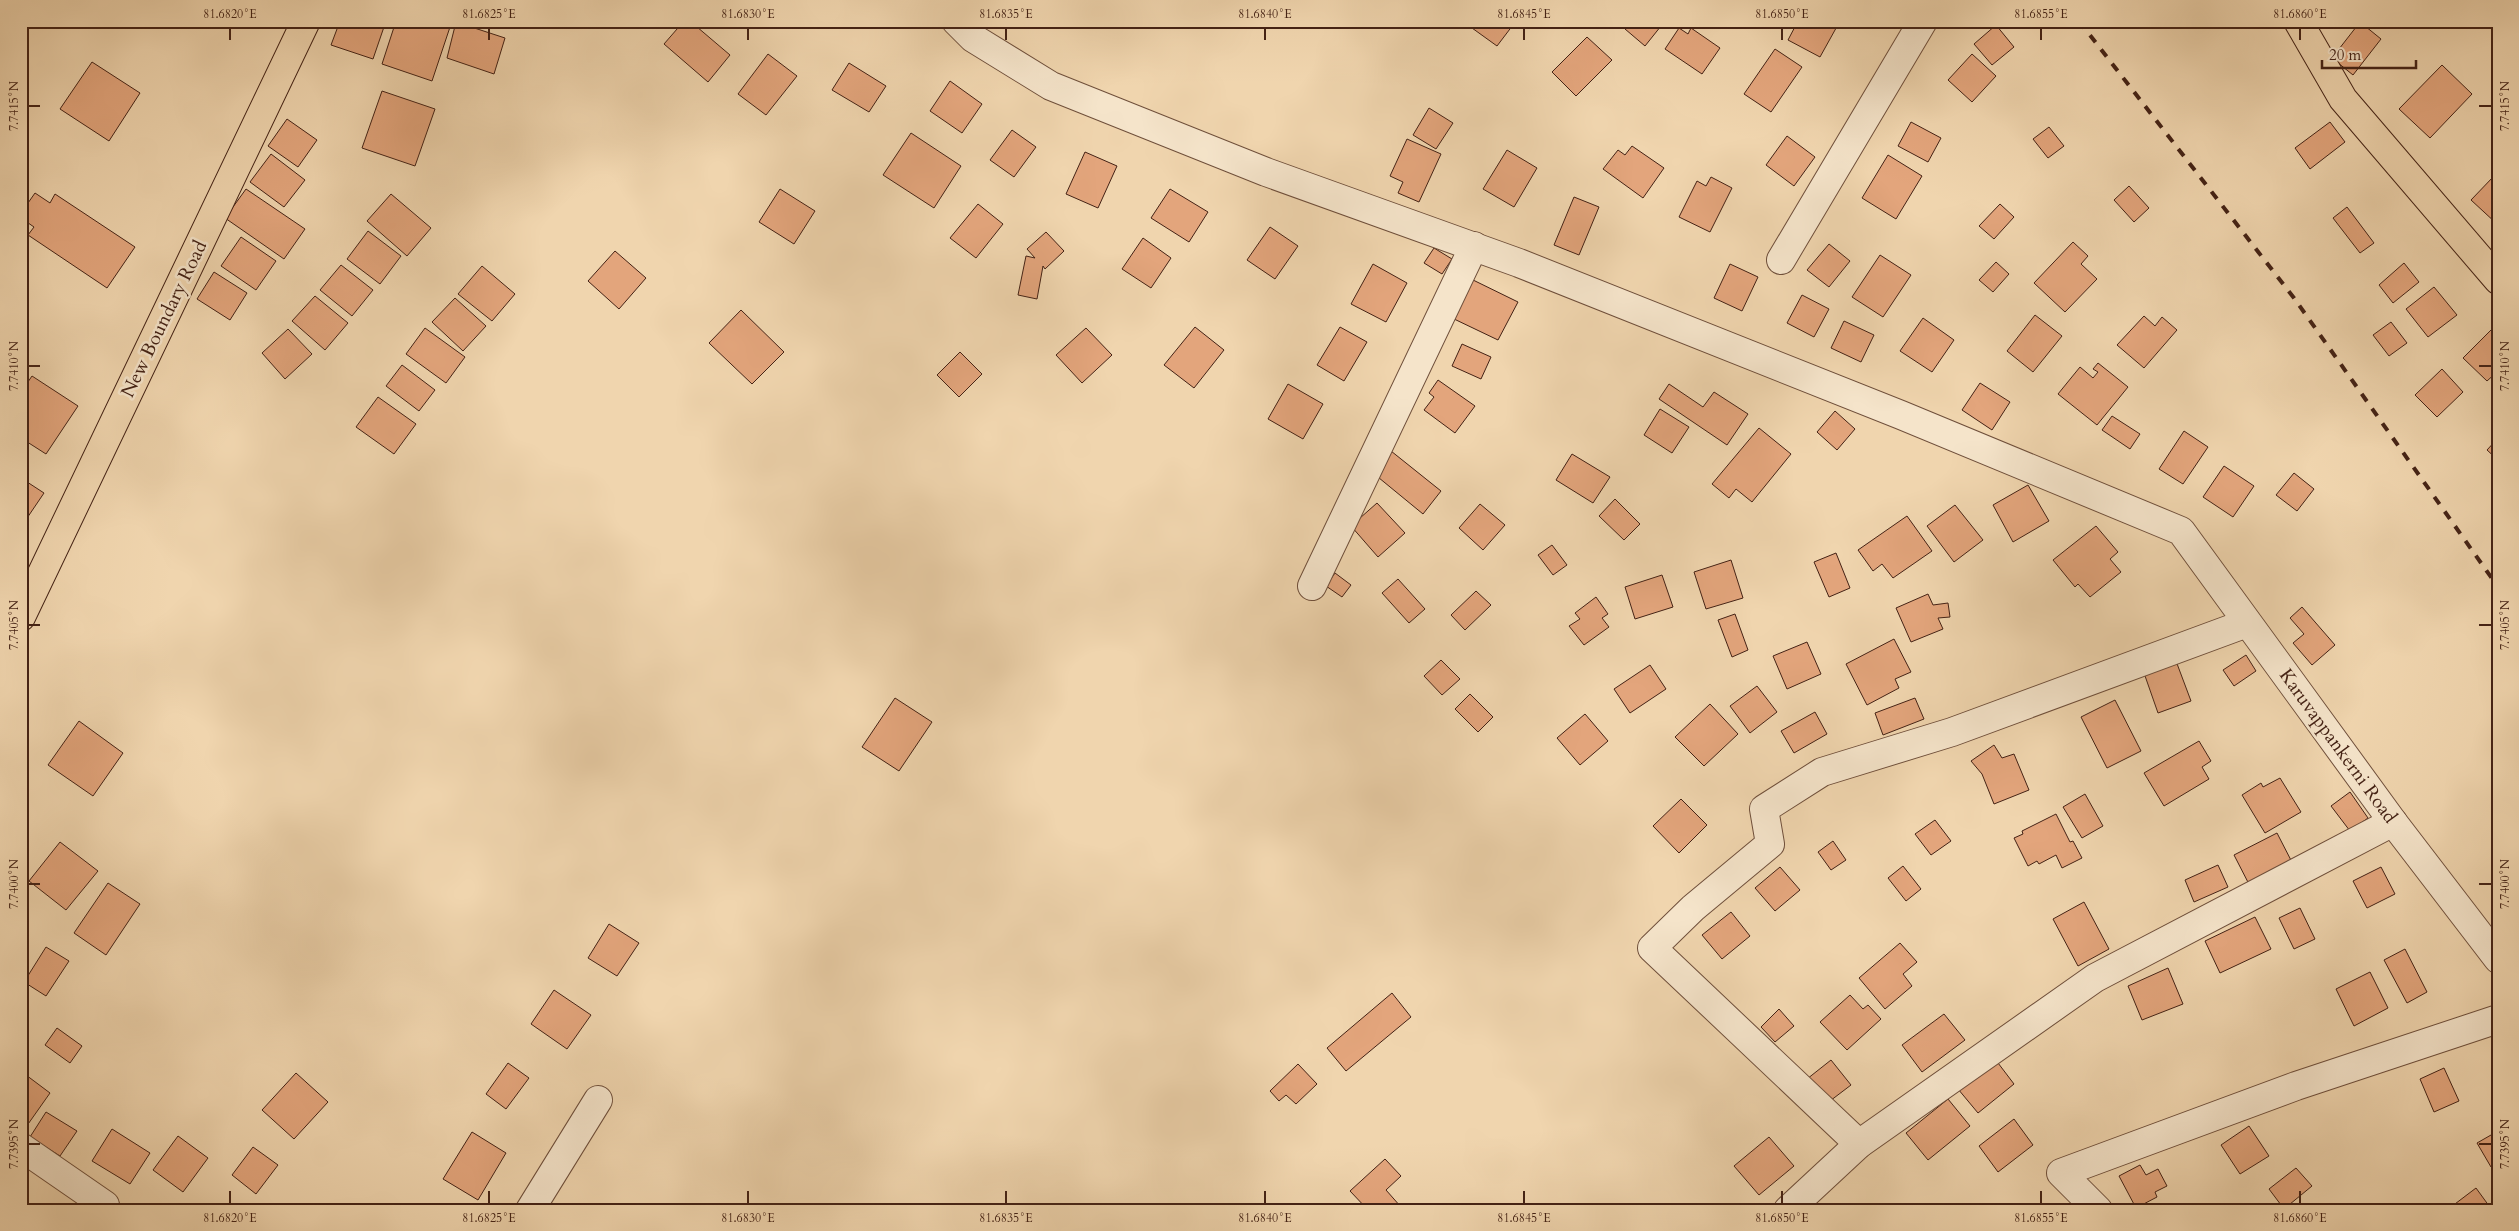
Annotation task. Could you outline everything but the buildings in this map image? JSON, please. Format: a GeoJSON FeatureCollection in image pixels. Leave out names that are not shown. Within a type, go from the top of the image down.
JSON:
{"type":"FeatureCollection","features":[{"type":"Feature","properties":{"kind":"main road","name":"New Boundary Road"},"geometry":{"type":"LineString","coordinates":[[21,616],[306,21]]}},
{"type":"Feature","properties":{"kind":"main road"},"geometry":{"type":"LineString","coordinates":[[2298,21],[2343,99],[2498,280]]}},
{"type":"Feature","properties":{"kind":"street"},"geometry":{"type":"LineString","coordinates":[[956,21],[973,38],[1051,86],[1266,172],[1474,246],[1312,586]]}},
{"type":"Feature","properties":{"kind":"street"},"geometry":{"type":"LineString","coordinates":[[1781,260],[1923,21]]}},
{"type":"Feature","properties":{"kind":"street","name":"Karuvappankerni Road"},"geometry":{"type":"LineString","coordinates":[[1474,246],[1902,415],[2182,531],[2393,822],[2498,960]]}},
{"type":"Feature","properties":{"kind":"street"},"geometry":{"type":"LineString","coordinates":[[1858,1144],[1652,948],[1693,908],[1770,844],[1764,809],[1822,772],[1952,732],[2247,623]]}},
{"type":"Feature","properties":{"kind":"street"},"geometry":{"type":"LineString","coordinates":[[1788,1210],[1858,1144],[2095,978],[2393,822]]}},
{"type":"Feature","properties":{"kind":"street"},"geometry":{"type":"LineString","coordinates":[[2098,1210],[2061,1173],[2296,1086],[2498,1019]]}},
{"type":"Feature","properties":{"kind":"street"},"geometry":{"type":"LineString","coordinates":[[530,1210],[598,1100]]}},
{"type":"Feature","properties":{"kind":"street"},"geometry":{"type":"LineString","coordinates":[[21,1147],[105,1205]]}},
{"type":"Feature","properties":{"kind":"railway"},"geometry":{"type":"LineString","coordinates":[[2079,21],[2294,298],[2498,587]]}}]}
